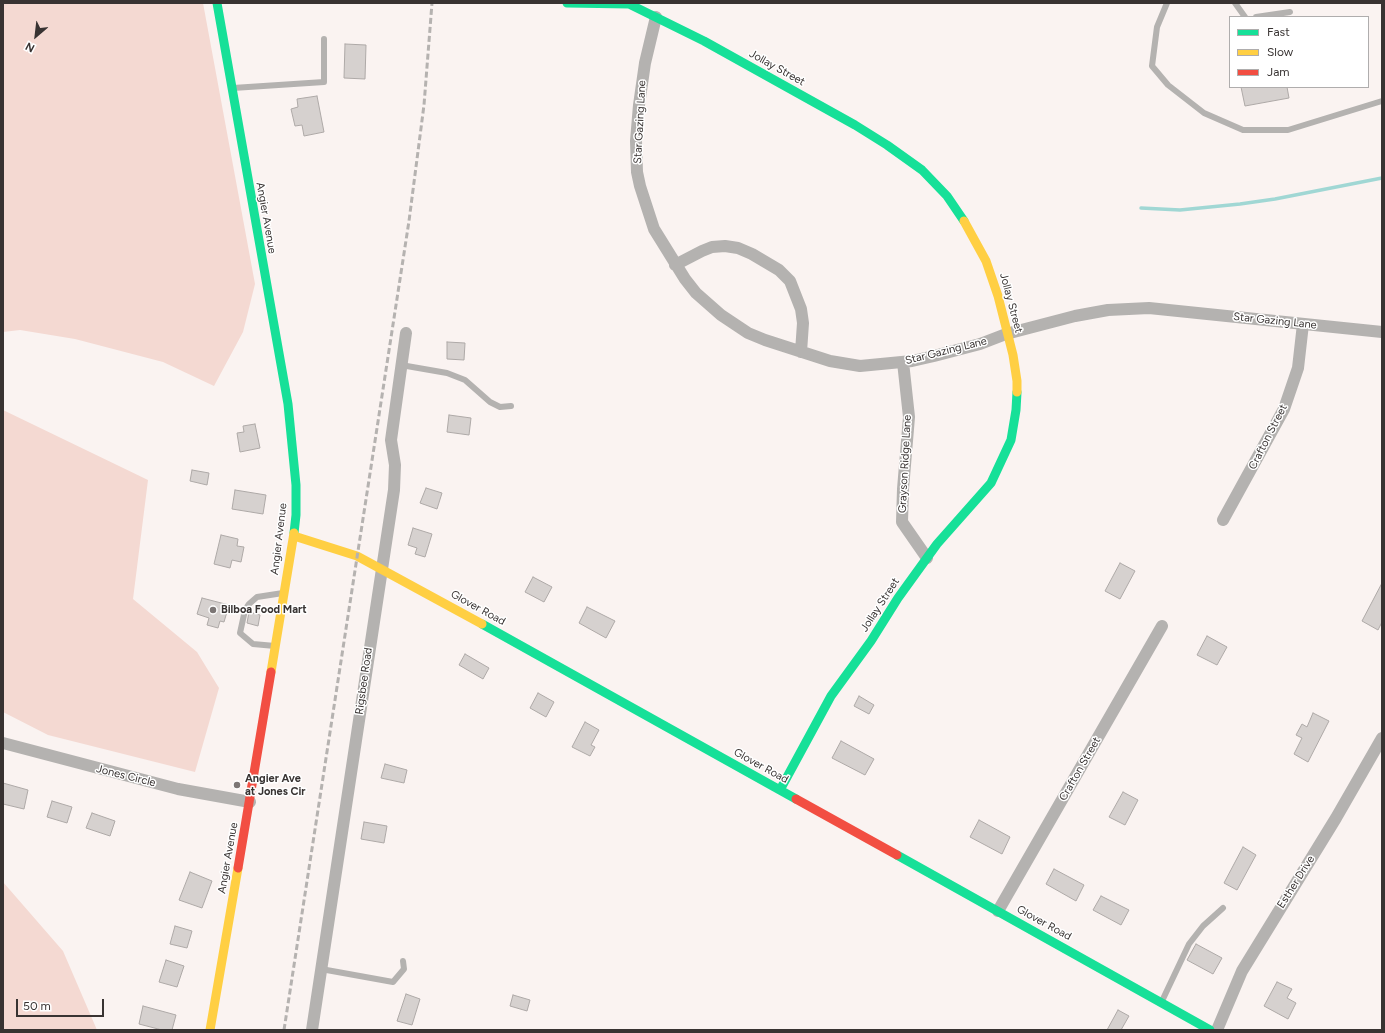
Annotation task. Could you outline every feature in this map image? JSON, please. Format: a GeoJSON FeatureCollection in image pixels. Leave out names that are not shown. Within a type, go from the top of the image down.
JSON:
{"type":"FeatureCollection","features":[{"type":"Feature","properties":{"kind":"street","name":"Angier Avenue"},"geometry":{"type":"LineString","coordinates":[[210,1030],[250,802],[294,536],[296,485],[289,411],[217,3]]}},
{"type":"Feature","properties":{"kind":"street","name":"Jollay Street"},"geometry":{"type":"LineString","coordinates":[[567,3],[629,4],[704,41],[855,125],[922,170],[947,196],[968,227],[986,261],[998,296],[1006,334],[1013,355],[1017,381],[1016,410],[1011,440],[991,483],[937,544],[831,696],[780,790]]}},
{"type":"Feature","properties":{"kind":"street","name":"Star Gazing Lane"},"geometry":{"type":"LineString","coordinates":[[656,17],[641,84],[636,141],[637,172],[640,186],[654,229],[676,265],[696,293],[721,315],[748,333],[830,361],[860,366],[903,362],[980,344],[1006,334],[1108,310],[1149,308],[1382,332]]}},
{"type":"Feature","properties":{"kind":"street"},"geometry":{"type":"LineString","coordinates":[[676,265],[712,247],[725,246],[738,248],[752,254],[778,270],[790,281],[802,309],[803,323],[801,352]]}},
{"type":"Feature","properties":{"kind":"street","name":"Crafton Street"},"geometry":{"type":"LineString","coordinates":[[1223,520],[1284,409],[1298,368],[1302,346],[1303,324]]}},
{"type":"Feature","properties":{"kind":"street","name":"Rigsbee Road"},"geometry":{"type":"LineString","coordinates":[[312,1030],[394,490],[395,465],[391,440],[406,333]]}},
{"type":"Feature","properties":{"kind":"street","name":"Grayson Ridge Lane"},"geometry":{"type":"LineString","coordinates":[[903,362],[909,417],[902,522],[927,558]]}},
{"type":"Feature","properties":{"kind":"street","name":"Glover Road"},"geometry":{"type":"LineString","coordinates":[[294,536],[349,554],[381,568],[1210,1030]]}},
{"type":"Feature","properties":{"kind":"street","name":"Crafton Street"},"geometry":{"type":"LineString","coordinates":[[998,911],[1162,626]]}},
{"type":"Feature","properties":{"kind":"street","name":"Esther Drive"},"geometry":{"type":"LineString","coordinates":[[1217,1030],[1242,971],[1336,818],[1382,738]]}},
{"type":"Feature","properties":{"kind":"street","name":"Jones Circle"},"geometry":{"type":"LineString","coordinates":[[3,743],[178,789],[250,802]]}},
{"type":"Feature","properties":{"kind":"lane"},"geometry":{"type":"LineString","coordinates":[[1168,3],[1157,27],[1152,66],[1168,85],[1204,113],[1243,130],[1288,130],[1382,101]]}},
{"type":"Feature","properties":{"kind":"lane"},"geometry":{"type":"LineString","coordinates":[[1235,3],[1243,16]]}},
{"type":"Feature","properties":{"kind":"lane"},"geometry":{"type":"LineString","coordinates":[[1263,16],[1290,12]]}},
{"type":"Feature","properties":{"kind":"lane"},"geometry":{"type":"LineString","coordinates":[[232,88],[324,82],[324,39]]}},
{"type":"Feature","properties":{"kind":"lane"},"geometry":{"type":"LineString","coordinates":[[401,365],[447,373],[465,380],[490,402],[500,407],[511,406]]}},
{"type":"Feature","properties":{"kind":"lane"},"geometry":{"type":"LineString","coordinates":[[275,646],[253,644],[240,633],[245,610],[249,604],[257,597],[284,593]]}},
{"type":"Feature","properties":{"kind":"lane"},"geometry":{"type":"LineString","coordinates":[[1161,1003],[1189,944],[1203,926],[1223,908]]}},
{"type":"Feature","properties":{"kind":"lane"},"geometry":{"type":"LineString","coordinates":[[321,969],[394,982],[404,969],[403,961]]}},
{"type":"Feature","properties":{"kind":"shaded area"},"geometry":{"type":"Polygon","coordinates":[[[3,3],[203,3],[255,284],[243,332],[214,386],[163,362],[75,339],[20,330],[3,332],[3,3]]]}},
{"type":"Feature","properties":{"kind":"shaded area"},"geometry":{"type":"Polygon","coordinates":[[[3,410],[148,480],[133,599],[197,652],[219,688],[195,772],[48,735],[3,712],[3,410]]]}},
{"type":"Feature","properties":{"kind":"shaded area"},"geometry":{"type":"Polygon","coordinates":[[[3,882],[63,951],[97,1030],[3,1030],[3,882]]]}},
{"type":"Feature","properties":{"kind":"building"},"geometry":{"type":"Polygon","coordinates":[[[345,44],[366,45],[365,79],[344,78],[345,44]]]}},
{"type":"Feature","properties":{"kind":"building"},"geometry":{"type":"Polygon","coordinates":[[[1241,88],[1287,88],[1289,98],[1245,106],[1241,88]]]}},
{"type":"Feature","properties":{"kind":"building"},"geometry":{"type":"Polygon","coordinates":[[[317,96],[324,132],[304,136],[302,125],[295,126],[291,109],[298,107],[297,99],[317,96]]]}},
{"type":"Feature","properties":{"kind":"building"},"geometry":{"type":"Polygon","coordinates":[[[447,342],[465,343],[464,360],[447,359],[447,342]]]}},
{"type":"Feature","properties":{"kind":"building"},"geometry":{"type":"Polygon","coordinates":[[[449,415],[471,418],[469,435],[447,432],[449,415]]]}},
{"type":"Feature","properties":{"kind":"building"},"geometry":{"type":"Polygon","coordinates":[[[255,424],[260,448],[240,452],[237,433],[244,432],[243,426],[255,424]]]}},
{"type":"Feature","properties":{"kind":"building"},"geometry":{"type":"Polygon","coordinates":[[[192,470],[209,473],[207,485],[190,481],[192,470]]]}},
{"type":"Feature","properties":{"kind":"building"},"geometry":{"type":"Polygon","coordinates":[[[426,488],[442,493],[437,509],[420,503],[426,488]]]}},
{"type":"Feature","properties":{"kind":"building"},"geometry":{"type":"Polygon","coordinates":[[[235,490],[266,495],[263,514],[232,509],[235,490]]]}},
{"type":"Feature","properties":{"kind":"building"},"geometry":{"type":"Polygon","coordinates":[[[413,528],[432,534],[425,557],[415,554],[417,548],[408,545],[413,528]]]}},
{"type":"Feature","properties":{"kind":"building"},"geometry":{"type":"Polygon","coordinates":[[[221,535],[238,539],[237,546],[244,547],[241,562],[232,560],[230,568],[214,564],[221,535]]]}},
{"type":"Feature","properties":{"kind":"building"},"geometry":{"type":"Polygon","coordinates":[[[1120,563],[1135,571],[1120,599],[1105,591],[1120,563]]]}},
{"type":"Feature","properties":{"kind":"building"},"geometry":{"type":"Polygon","coordinates":[[[533,577],[552,587],[544,602],[525,592],[533,577]]]}},
{"type":"Feature","properties":{"kind":"building"},"geometry":{"type":"Polygon","coordinates":[[[1382,583],[1382,622],[1378,630],[1362,621],[1382,583]]]}},
{"type":"Feature","properties":{"kind":"building","name":"Bilboa Food Mart"},"geometry":{"type":"Polygon","coordinates":[[[202,598],[229,605],[224,622],[220,621],[218,628],[207,625],[209,618],[197,614],[202,598]]]}},
{"type":"Feature","properties":{"kind":"building"},"geometry":{"type":"Polygon","coordinates":[[[587,607],[615,621],[606,638],[579,623],[587,607]]]}},
{"type":"Feature","properties":{"kind":"building"},"geometry":{"type":"Polygon","coordinates":[[[249,612],[260,615],[258,626],[247,623],[249,612]]]}},
{"type":"Feature","properties":{"kind":"building"},"geometry":{"type":"Polygon","coordinates":[[[1207,636],[1227,647],[1217,665],[1197,655],[1207,636]]]}},
{"type":"Feature","properties":{"kind":"building"},"geometry":{"type":"Polygon","coordinates":[[[465,654],[489,668],[483,679],[459,665],[465,654]]]}},
{"type":"Feature","properties":{"kind":"building"},"geometry":{"type":"Polygon","coordinates":[[[538,693],[554,702],[546,717],[530,708],[538,693]]]}},
{"type":"Feature","properties":{"kind":"building"},"geometry":{"type":"Polygon","coordinates":[[[859,696],[874,705],[869,714],[854,706],[859,696]]]}},
{"type":"Feature","properties":{"kind":"building"},"geometry":{"type":"Polygon","coordinates":[[[1313,713],[1329,721],[1308,762],[1294,754],[1302,738],[1296,735],[1302,724],[1307,727],[1313,713]]]}},
{"type":"Feature","properties":{"kind":"building"},"geometry":{"type":"Polygon","coordinates":[[[585,722],[599,730],[591,745],[595,747],[590,756],[572,747],[585,722]]]}},
{"type":"Feature","properties":{"kind":"building"},"geometry":{"type":"Polygon","coordinates":[[[841,741],[874,759],[865,775],[832,758],[841,741]]]}},
{"type":"Feature","properties":{"kind":"building"},"geometry":{"type":"Polygon","coordinates":[[[385,764],[407,770],[404,783],[381,778],[385,764]]]}},
{"type":"Feature","properties":{"kind":"building"},"geometry":{"type":"Polygon","coordinates":[[[3,783],[28,790],[24,809],[3,804],[3,783]]]}},
{"type":"Feature","properties":{"kind":"building"},"geometry":{"type":"Polygon","coordinates":[[[1123,792],[1138,800],[1125,825],[1109,817],[1123,792]]]}},
{"type":"Feature","properties":{"kind":"building"},"geometry":{"type":"Polygon","coordinates":[[[52,801],[72,807],[67,823],[47,817],[52,801]]]}},
{"type":"Feature","properties":{"kind":"building"},"geometry":{"type":"Polygon","coordinates":[[[92,813],[115,821],[110,836],[86,828],[92,813]]]}},
{"type":"Feature","properties":{"kind":"building"},"geometry":{"type":"Polygon","coordinates":[[[979,820],[1010,837],[1002,854],[970,837],[979,820]]]}},
{"type":"Feature","properties":{"kind":"building"},"geometry":{"type":"Polygon","coordinates":[[[364,822],[387,826],[384,843],[361,839],[364,822]]]}},
{"type":"Feature","properties":{"kind":"building"},"geometry":{"type":"Polygon","coordinates":[[[1243,847],[1256,855],[1237,890],[1224,883],[1243,847]]]}},
{"type":"Feature","properties":{"kind":"building"},"geometry":{"type":"Polygon","coordinates":[[[1054,869],[1084,885],[1076,901],[1046,884],[1054,869]]]}},
{"type":"Feature","properties":{"kind":"building"},"geometry":{"type":"Polygon","coordinates":[[[190,872],[212,881],[202,908],[179,900],[190,872]]]}},
{"type":"Feature","properties":{"kind":"building"},"geometry":{"type":"Polygon","coordinates":[[[1101,896],[1129,910],[1121,925],[1093,910],[1101,896]]]}},
{"type":"Feature","properties":{"kind":"building"},"geometry":{"type":"Polygon","coordinates":[[[175,926],[192,931],[187,948],[170,944],[175,926]]]}},
{"type":"Feature","properties":{"kind":"building"},"geometry":{"type":"Polygon","coordinates":[[[1196,944],[1222,958],[1213,974],[1187,960],[1196,944]]]}},
{"type":"Feature","properties":{"kind":"building"},"geometry":{"type":"Polygon","coordinates":[[[166,960],[184,966],[177,987],[159,982],[166,960]]]}},
{"type":"Feature","properties":{"kind":"building"},"geometry":{"type":"Polygon","coordinates":[[[1277,982],[1292,989],[1287,998],[1296,1003],[1288,1019],[1264,1006],[1277,982]]]}},
{"type":"Feature","properties":{"kind":"building"},"geometry":{"type":"Polygon","coordinates":[[[406,994],[420,999],[412,1025],[397,1021],[406,994]]]}},
{"type":"Feature","properties":{"kind":"building"},"geometry":{"type":"Polygon","coordinates":[[[513,995],[530,1000],[527,1011],[510,1006],[513,995]]]}},
{"type":"Feature","properties":{"kind":"building"},"geometry":{"type":"Polygon","coordinates":[[[143,1006],[176,1015],[172,1030],[162,1030],[139,1024],[143,1006]]]}},
{"type":"Feature","properties":{"kind":"building"},"geometry":{"type":"Polygon","coordinates":[[[1118,1010],[1129,1016],[1121,1030],[1107,1030],[1118,1010]]]}},
{"type":"Feature","properties":{"kind":"waterway"},"geometry":{"type":"LineString","coordinates":[[1141,208],[1180,210],[1240,204],[1275,199],[1382,178]]}},
{"type":"Feature","properties":{"kind":"railway"},"geometry":{"type":"LineString","coordinates":[[284,1030],[409,221],[424,105],[432,3]]}},
{"type":"Feature","properties":{"kind":"traffic: fast"},"geometry":{"type":"LineString","coordinates":[[217,3],[288,404],[296,485],[296,515],[294,533]]}},
{"type":"Feature","properties":{"kind":"traffic: fast"},"geometry":{"type":"LineString","coordinates":[[567,3],[629,4],[704,41],[855,125],[887,145],[922,170],[947,196],[964,221]]}},
{"type":"Feature","properties":{"kind":"traffic: fast"},"geometry":{"type":"LineString","coordinates":[[780,790],[831,696],[871,641],[898,598],[937,544],[991,483],[1011,440],[1016,410],[1017,392]]}},
{"type":"Feature","properties":{"kind":"traffic: fast"},"geometry":{"type":"LineString","coordinates":[[482,624],[796,799]]}},
{"type":"Feature","properties":{"kind":"traffic: fast"},"geometry":{"type":"LineString","coordinates":[[897,855],[1210,1030]]}},
{"type":"Feature","properties":{"kind":"traffic: slow"},"geometry":{"type":"LineString","coordinates":[[964,221],[986,261],[998,296],[1013,355],[1017,392]]}},
{"type":"Feature","properties":{"kind":"traffic: slow"},"geometry":{"type":"LineString","coordinates":[[271,672],[294,533]]}},
{"type":"Feature","properties":{"kind":"traffic: slow"},"geometry":{"type":"LineString","coordinates":[[294,536],[357,556],[482,624]]}},
{"type":"Feature","properties":{"kind":"traffic: slow"},"geometry":{"type":"LineString","coordinates":[[210,1030],[238,868]]}},
{"type":"Feature","properties":{"kind":"traffic: jam"},"geometry":{"type":"LineString","coordinates":[[238,868],[271,672]]}},
{"type":"Feature","properties":{"kind":"traffic: jam"},"geometry":{"type":"LineString","coordinates":[[796,799],[897,855]]}},
{"type":"Feature","properties":{"kind":"place","name":"Bilboa Food Mart"},"geometry":{"type":"Point","coordinates":[213,610]}},
{"type":"Feature","properties":{"kind":"place","name":"Angier Ave at Jones Cir"},"geometry":{"type":"Point","coordinates":[237,785]}}]}
